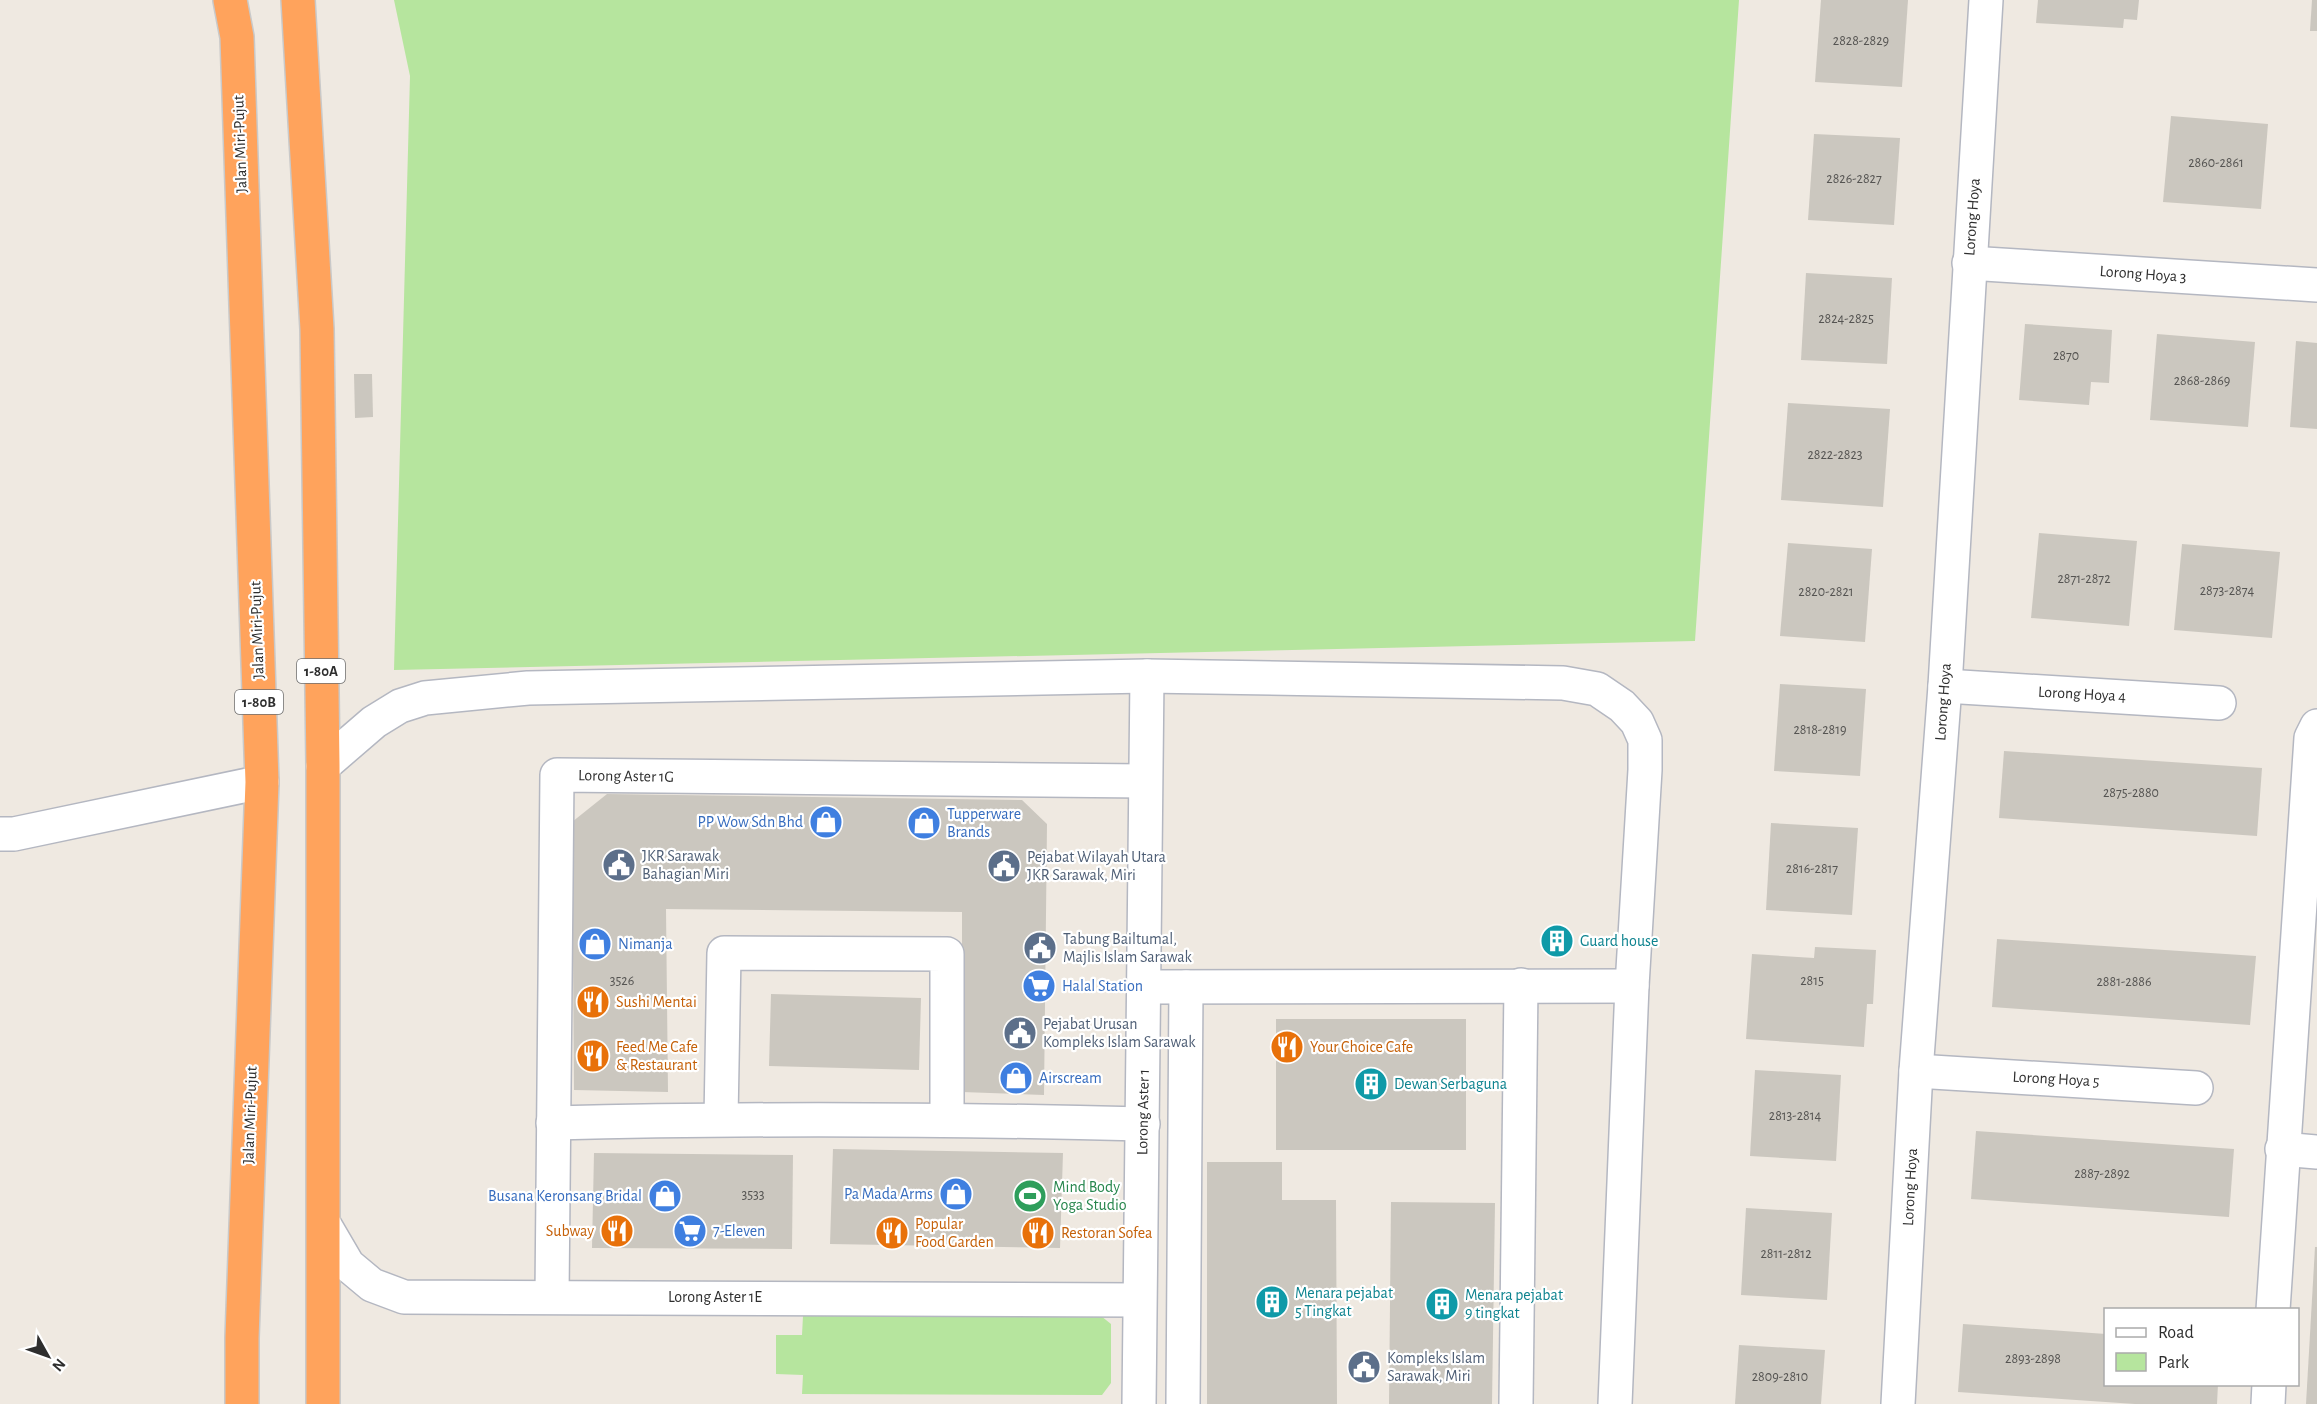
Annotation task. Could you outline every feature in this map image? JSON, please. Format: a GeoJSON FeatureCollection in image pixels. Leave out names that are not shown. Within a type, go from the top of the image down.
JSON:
{"type":"FeatureCollection","features":[{"type":"Feature","properties":{"kind":"highway","name":"Jalan Miri-Pujut"},"geometry":{"type":"LineString","coordinates":[[230,0],[237,38],[262,782],[242,1338],[242,1404]]}},
{"type":"Feature","properties":{"kind":"highway","name":"1-80A"},"geometry":{"type":"LineString","coordinates":[[298,0],[317,329],[322,766],[324,1404]]}},
{"type":"Feature","properties":{"kind":"street","name":"Lorong Hoya"},"geometry":{"type":"LineString","coordinates":[[1898,1404],[1916,1071],[1945,686],[1986,0]]}},
{"type":"Feature","properties":{"kind":"street","name":"Lorong Hoya 3"},"geometry":{"type":"LineString","coordinates":[[1969,263],[2317,285]]}},
{"type":"Feature","properties":{"kind":"street"},"geometry":{"type":"LineString","coordinates":[[322,766],[374,722],[400,706],[425,698],[528,688],[1147,676],[1563,682],[1597,690],[1622,706],[1637,722],[1645,740],[1632,986],[1615,1404]]}},
{"type":"Feature","properties":{"kind":"street","name":"Lorong Aster 1"},"geometry":{"type":"LineString","coordinates":[[1139,1404],[1144,781],[1147,676]]}},
{"type":"Feature","properties":{"kind":"street","name":"Lorong Hoya 4"},"geometry":{"type":"LineString","coordinates":[[1945,686],[2219,703]]}},
{"type":"Feature","properties":{"kind":"street"},"geometry":{"type":"LineString","coordinates":[[2273,1308],[2311,738],[2317,726]]}},
{"type":"Feature","properties":{"kind":"street","name":"Lorong Aster 1G"},"geometry":{"type":"LineString","coordinates":[[552,1296],[557,776],[1144,781]]}},
{"type":"Feature","properties":{"kind":"street"},"geometry":{"type":"LineString","coordinates":[[0,834],[14,834],[262,782]]}},
{"type":"Feature","properties":{"kind":"street"},"geometry":{"type":"LineString","coordinates":[[721,1119],[724,953],[947,954],[947,1119]]}},
{"type":"Feature","properties":{"kind":"street"},"geometry":{"type":"LineString","coordinates":[[1516,1404],[1521,986]]}},
{"type":"Feature","properties":{"kind":"street"},"geometry":{"type":"LineString","coordinates":[[1144,987],[1632,986]]}},
{"type":"Feature","properties":{"kind":"street"},"geometry":{"type":"LineString","coordinates":[[1183,1404],[1186,987]]}},
{"type":"Feature","properties":{"kind":"street","name":"Lorong Hoya 5"},"geometry":{"type":"LineString","coordinates":[[1916,1071],[2196,1088]]}},
{"type":"Feature","properties":{"kind":"street"},"geometry":{"type":"LineString","coordinates":[[553,1123],[721,1119],[947,1119],[1143,1124]]}},
{"type":"Feature","properties":{"kind":"street"},"geometry":{"type":"LineString","coordinates":[[2282,1149],[2317,1152]]}},
{"type":"Feature","properties":{"kind":"street","name":"Lorong Aster 1E"},"geometry":{"type":"LineString","coordinates":[[324,1224],[348,1265],[372,1285],[405,1297],[1139,1300]]}},
{"type":"Feature","properties":{"kind":"street"},"geometry":{"type":"LineString","coordinates":[[2268,1404],[2269,1386]]}},
{"type":"Feature","properties":{"kind":"green space"},"geometry":{"type":"Polygon","coordinates":[[[394,0],[1739,0],[1695,641],[394,670],[410,76],[394,0]]]}},
{"type":"Feature","properties":{"kind":"green space"},"geometry":{"type":"Polygon","coordinates":[[[803,1316],[1101,1316],[1111,1324],[1111,1383],[1102,1395],[802,1394],[803,1375],[776,1374],[776,1335],[802,1335],[803,1316]]]}},
{"type":"Feature","properties":{"kind":"building"},"geometry":{"type":"Polygon","coordinates":[[[1821,0],[1908,0],[1902,87],[1815,82],[1821,0]]]}},
{"type":"Feature","properties":{"kind":"building"},"geometry":{"type":"Polygon","coordinates":[[[2038,0],[2139,0],[2137,20],[2124,19],[2123,28],[2036,23],[2038,0]]]}},
{"type":"Feature","properties":{"kind":"building"},"geometry":{"type":"Polygon","coordinates":[[[2312,0],[2317,0],[2317,31],[2310,31],[2312,0]]]}},
{"type":"Feature","properties":{"kind":"building"},"geometry":{"type":"Polygon","coordinates":[[[2171,116],[2268,124],[2261,209],[2163,202],[2171,116]]]}},
{"type":"Feature","properties":{"kind":"building"},"geometry":{"type":"Polygon","coordinates":[[[1814,134],[1900,138],[1894,225],[1808,220],[1814,134]]]}},
{"type":"Feature","properties":{"kind":"building"},"geometry":{"type":"Polygon","coordinates":[[[1806,273],[1892,278],[1887,364],[1801,360],[1806,273]]]}},
{"type":"Feature","properties":{"kind":"building"},"geometry":{"type":"Polygon","coordinates":[[[2025,324],[2112,330],[2109,383],[2091,382],[2089,405],[2019,400],[2025,324]]]}},
{"type":"Feature","properties":{"kind":"building"},"geometry":{"type":"Polygon","coordinates":[[[2157,334],[2255,342],[2248,427],[2150,420],[2157,334]]]}},
{"type":"Feature","properties":{"kind":"building"},"geometry":{"type":"Polygon","coordinates":[[[2296,341],[2317,343],[2317,429],[2290,427],[2296,341]]]}},
{"type":"Feature","properties":{"kind":"building"},"geometry":{"type":"Polygon","coordinates":[[[354,374],[372,374],[373,417],[355,418],[354,374]]]}},
{"type":"Feature","properties":{"kind":"building"},"geometry":{"type":"Polygon","coordinates":[[[1788,403],[1890,409],[1883,507],[1781,500],[1788,403]]]}},
{"type":"Feature","properties":{"kind":"building"},"geometry":{"type":"Polygon","coordinates":[[[2039,533],[2137,541],[2129,626],[2031,618],[2039,533]]]}},
{"type":"Feature","properties":{"kind":"building"},"geometry":{"type":"Polygon","coordinates":[[[1788,543],[1872,549],[1865,642],[1780,636],[1788,543]]]}},
{"type":"Feature","properties":{"kind":"building"},"geometry":{"type":"Polygon","coordinates":[[[2182,544],[2280,552],[2272,638],[2174,630],[2182,544]]]}},
{"type":"Feature","properties":{"kind":"building"},"geometry":{"type":"Polygon","coordinates":[[[1780,684],[1866,689],[1860,776],[1774,771],[1780,684]]]}},
{"type":"Feature","properties":{"kind":"building"},"geometry":{"type":"Polygon","coordinates":[[[2004,751],[2262,768],[2257,836],[1999,818],[2004,751]]]}},
{"type":"Feature","properties":{"kind":"building"},"geometry":{"type":"Polygon","coordinates":[[[607,794],[1022,800],[1047,824],[1044,1095],[962,1092],[962,912],[666,909],[668,1092],[574,1090],[572,822],[607,794]]]}},
{"type":"Feature","properties":{"kind":"building"},"geometry":{"type":"Polygon","coordinates":[[[1771,823],[1858,828],[1852,915],[1766,910],[1771,823]]]}},
{"type":"Feature","properties":{"kind":"building","name":"Guard house"},"geometry":{"type":"Polygon","coordinates":[[[1567,930],[1568,951],[1546,951],[1546,931],[1567,930]]]}},
{"type":"Feature","properties":{"kind":"building"},"geometry":{"type":"Polygon","coordinates":[[[1997,939],[2256,956],[2250,1025],[1992,1007],[1997,939]]]}},
{"type":"Feature","properties":{"kind":"building"},"geometry":{"type":"Polygon","coordinates":[[[1815,947],[1876,950],[1873,1004],[1867,1004],[1864,1047],[1746,1039],[1752,954],[1814,958],[1815,947]]]}},
{"type":"Feature","properties":{"kind":"building"},"geometry":{"type":"Polygon","coordinates":[[[771,994],[921,998],[919,1070],[769,1066],[771,994]]]}},
{"type":"Feature","properties":{"kind":"building","name":"Dewan Serbaguna"},"geometry":{"type":"Polygon","coordinates":[[[1276,1019],[1466,1019],[1466,1150],[1276,1150],[1276,1019]]]}},
{"type":"Feature","properties":{"kind":"building"},"geometry":{"type":"Polygon","coordinates":[[[1755,1070],[1841,1075],[1836,1161],[1750,1156],[1755,1070]]]}},
{"type":"Feature","properties":{"kind":"building"},"geometry":{"type":"Polygon","coordinates":[[[1976,1131],[2234,1149],[2229,1217],[1971,1199],[1976,1131]]]}},
{"type":"Feature","properties":{"kind":"building"},"geometry":{"type":"Polygon","coordinates":[[[833,1149],[1063,1153],[1060,1248],[830,1244],[833,1149]]]}},
{"type":"Feature","properties":{"kind":"building"},"geometry":{"type":"Polygon","coordinates":[[[594,1153],[793,1155],[792,1249],[592,1248],[594,1153]]]}},
{"type":"Feature","properties":{"kind":"building","name":"Menara pejabat 5 Tingkat"},"geometry":{"type":"Polygon","coordinates":[[[1207,1162],[1282,1162],[1282,1200],[1336,1200],[1337,1404],[1207,1404],[1207,1162]]]}},
{"type":"Feature","properties":{"kind":"building","name":"Menara pejabat 9 tingkat"},"geometry":{"type":"Polygon","coordinates":[[[1391,1202],[1495,1203],[1492,1404],[1389,1404],[1391,1202]]]}},
{"type":"Feature","properties":{"kind":"building"},"geometry":{"type":"Polygon","coordinates":[[[1746,1208],[1832,1213],[1827,1300],[1741,1295],[1746,1208]]]}},
{"type":"Feature","properties":{"kind":"building"},"geometry":{"type":"Polygon","coordinates":[[[2315,1247],[2317,1247],[2317,1404],[2306,1404],[2315,1247]]]}},
{"type":"Feature","properties":{"kind":"building"},"geometry":{"type":"Polygon","coordinates":[[[1963,1324],[2104,1334],[2104,1386],[2218,1386],[2217,1404],[2135,1404],[1958,1392],[1963,1324]]]}},
{"type":"Feature","properties":{"kind":"building"},"geometry":{"type":"Polygon","coordinates":[[[1739,1345],[1825,1350],[1821,1404],[1735,1404],[1739,1345]]]}},
{"type":"Feature","properties":{"kind":"place","name":"PP Wow Sdn Bhd"},"geometry":{"type":"Point","coordinates":[826,822]}},
{"type":"Feature","properties":{"kind":"place","name":"Tupperware Brands"},"geometry":{"type":"Point","coordinates":[924,823]}},
{"type":"Feature","properties":{"kind":"place","name":"JKR Sarawak Bahagian Miri"},"geometry":{"type":"Point","coordinates":[619,865]}},
{"type":"Feature","properties":{"kind":"place","name":"Pejabat Wilayah Utara JKR Sarawak, Miri"},"geometry":{"type":"Point","coordinates":[1004,866]}},
{"type":"Feature","properties":{"kind":"place","name":"Guard house"},"geometry":{"type":"Point","coordinates":[1557,941]}},
{"type":"Feature","properties":{"kind":"place","name":"Nimanja"},"geometry":{"type":"Point","coordinates":[595,944]}},
{"type":"Feature","properties":{"kind":"place","name":"Tabung Bailtumal, Majlis Islam Sarawak"},"geometry":{"type":"Point","coordinates":[1040,948]}},
{"type":"Feature","properties":{"kind":"place","name":"Halal Station"},"geometry":{"type":"Point","coordinates":[1039,986]}},
{"type":"Feature","properties":{"kind":"place","name":"Sushi Mentai"},"geometry":{"type":"Point","coordinates":[593,1002]}},
{"type":"Feature","properties":{"kind":"place","name":"Pejabat Urusan Kompleks Islam Sarawak"},"geometry":{"type":"Point","coordinates":[1020,1033]}},
{"type":"Feature","properties":{"kind":"place","name":"Your Choice Cafe"},"geometry":{"type":"Point","coordinates":[1287,1047]}},
{"type":"Feature","properties":{"kind":"place","name":"Feed Me Cafe & Restaurant"},"geometry":{"type":"Point","coordinates":[593,1056]}},
{"type":"Feature","properties":{"kind":"place","name":"Airscream"},"geometry":{"type":"Point","coordinates":[1016,1078]}},
{"type":"Feature","properties":{"kind":"place","name":"Dewan Serbaguna"},"geometry":{"type":"Point","coordinates":[1371,1084]}},
{"type":"Feature","properties":{"kind":"place","name":"Pa Mada Arms"},"geometry":{"type":"Point","coordinates":[956,1194]}},
{"type":"Feature","properties":{"kind":"place","name":"Busana Keronsang Bridal"},"geometry":{"type":"Point","coordinates":[665,1196]}},
{"type":"Feature","properties":{"kind":"place","name":"Mind Body Yoga Studio"},"geometry":{"type":"Point","coordinates":[1030,1196]}},
{"type":"Feature","properties":{"kind":"place","name":"Subway"},"geometry":{"type":"Point","coordinates":[617,1231]}},
{"type":"Feature","properties":{"kind":"place","name":"7-Eleven"},"geometry":{"type":"Point","coordinates":[690,1231]}},
{"type":"Feature","properties":{"kind":"place","name":"Popular Food Garden"},"geometry":{"type":"Point","coordinates":[892,1233]}},
{"type":"Feature","properties":{"kind":"place","name":"Restoran Sofea"},"geometry":{"type":"Point","coordinates":[1038,1233]}},
{"type":"Feature","properties":{"kind":"place","name":"Menara pejabat 5 Tingkat"},"geometry":{"type":"Point","coordinates":[1272,1302]}},
{"type":"Feature","properties":{"kind":"place","name":"Menara pejabat 9 tingkat"},"geometry":{"type":"Point","coordinates":[1442,1304]}},
{"type":"Feature","properties":{"kind":"place","name":"Kompleks Islam Sarawak, Miri"},"geometry":{"type":"Point","coordinates":[1364,1367]}}]}
